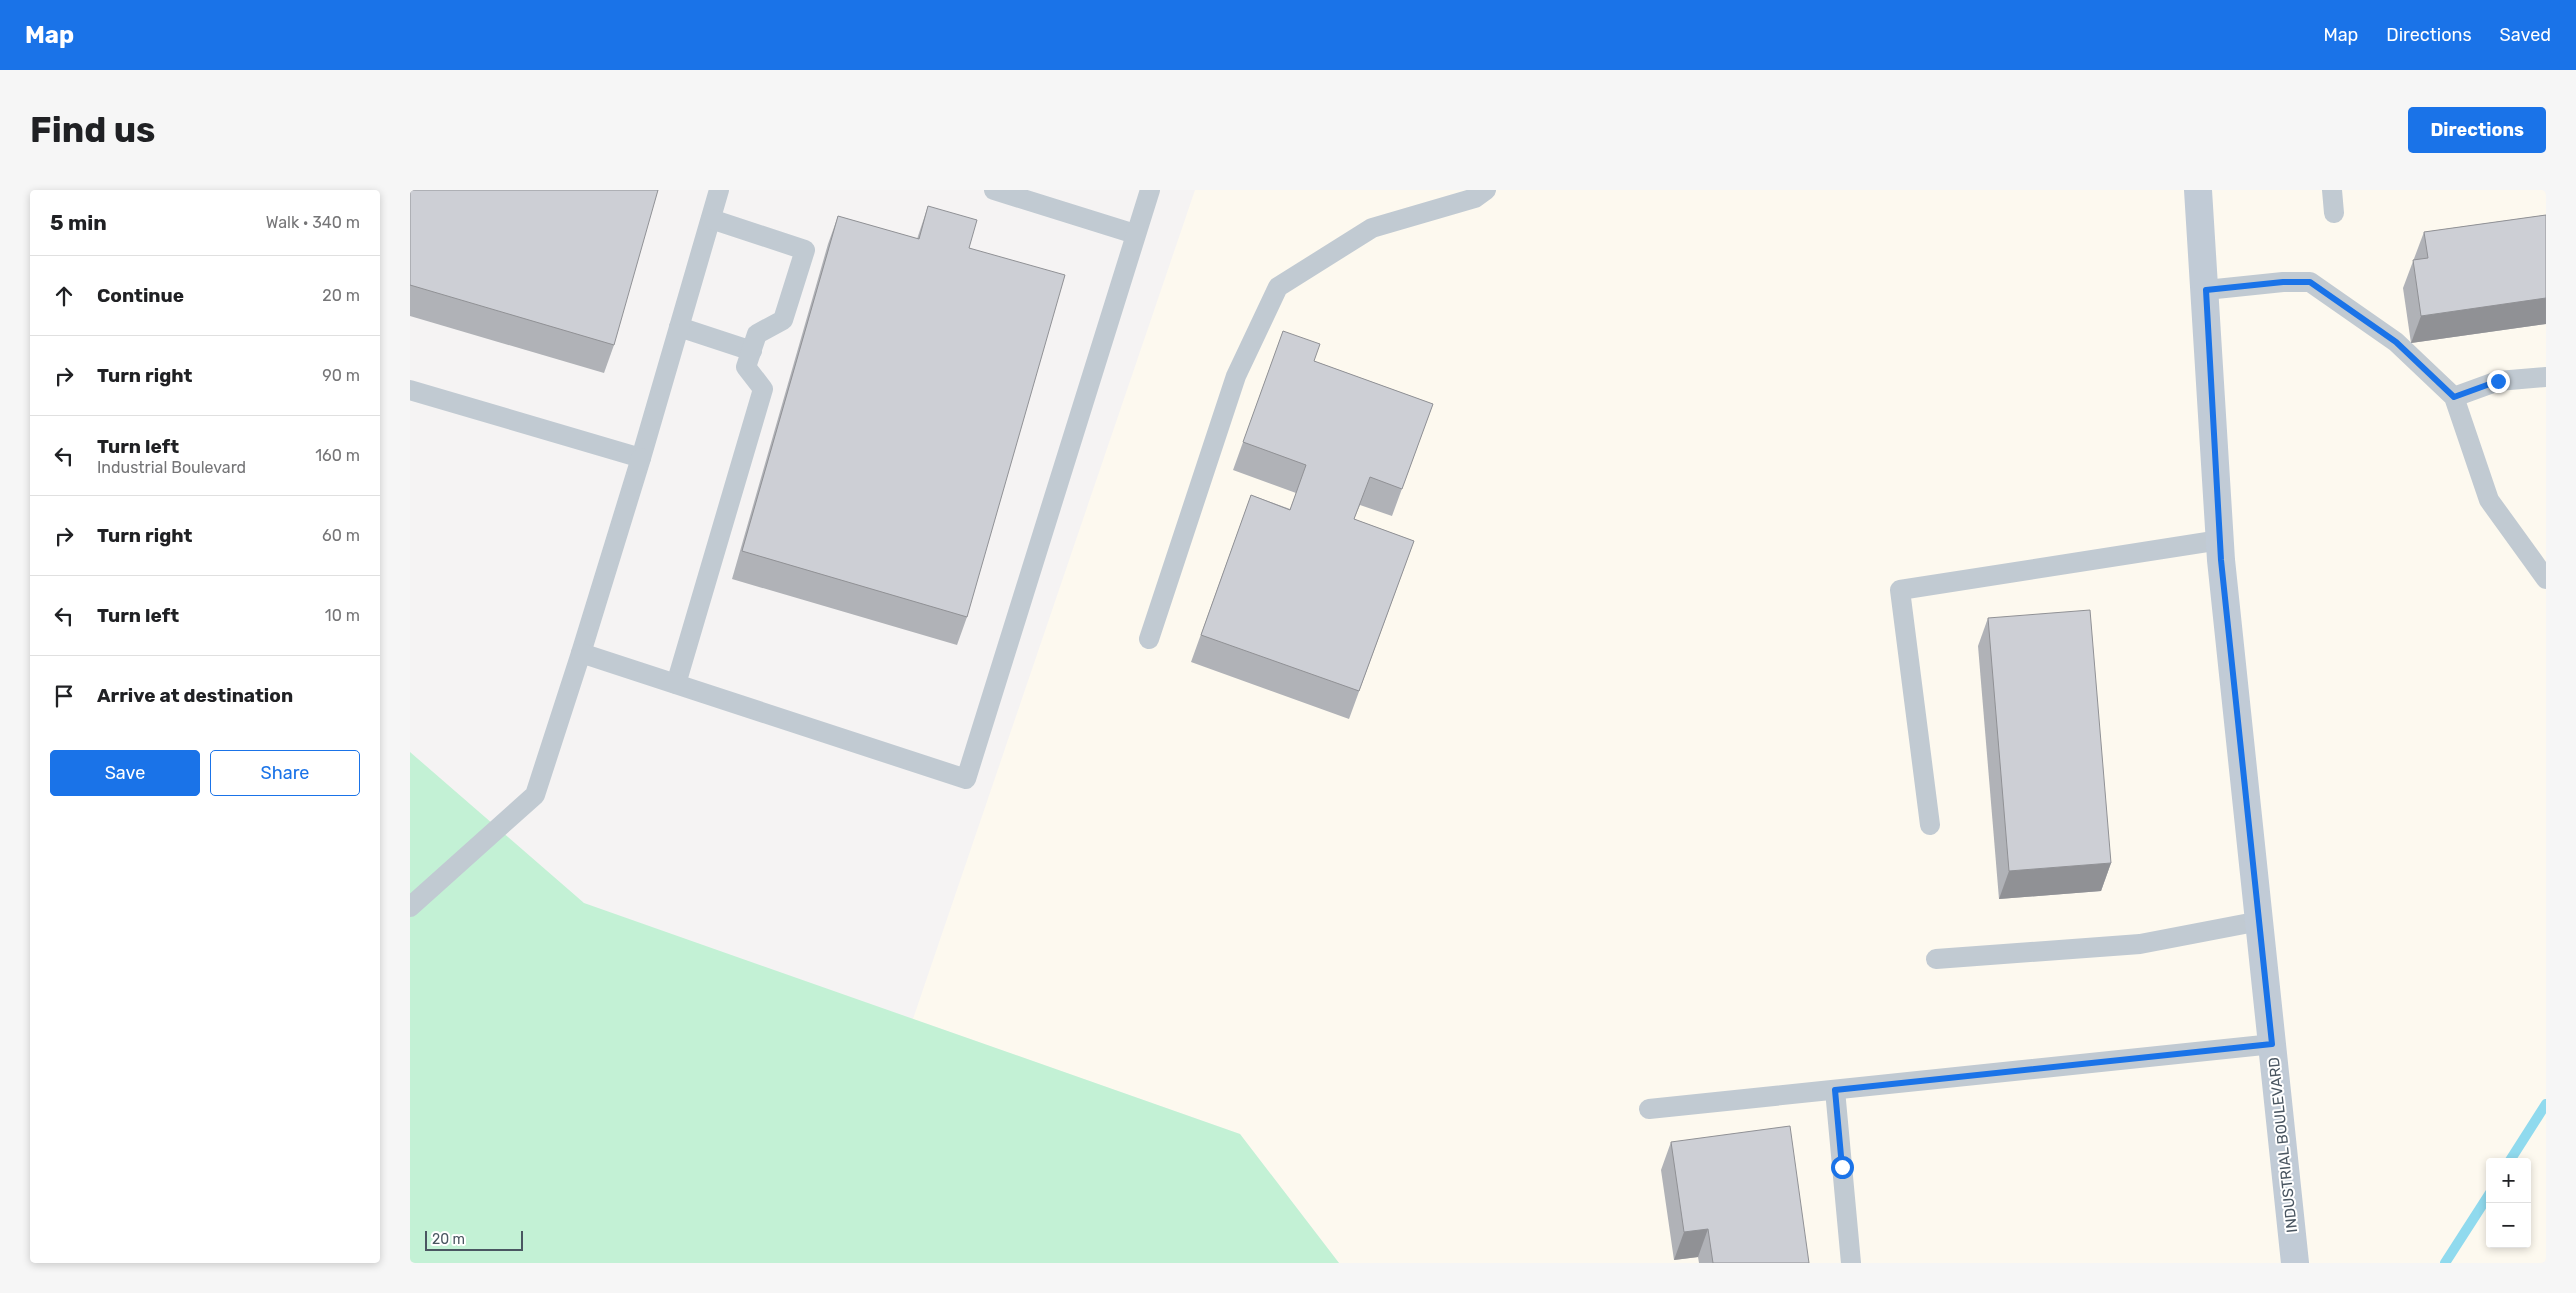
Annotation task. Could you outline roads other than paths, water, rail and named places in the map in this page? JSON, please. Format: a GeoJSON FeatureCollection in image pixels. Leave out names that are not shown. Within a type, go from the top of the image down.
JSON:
{"type":"FeatureCollection","features":[{"type":"Feature","properties":{"kind":"street","name":"INDUSTRIAL BOULEVARD"},"geometry":{"type":"LineString","coordinates":[[2198,190],[2206,290],[2220,540],[2295,1263]]}},
{"type":"Feature","properties":{"kind":"lane"},"geometry":{"type":"LineString","coordinates":[[410,907],[535,795],[641,458],[720,190]]}},
{"type":"Feature","properties":{"kind":"lane"},"geometry":{"type":"LineString","coordinates":[[994,190],[1135,234]]}},
{"type":"Feature","properties":{"kind":"lane"},"geometry":{"type":"LineString","coordinates":[[581,653],[966,779],[1150,190]]}},
{"type":"Feature","properties":{"kind":"lane"},"geometry":{"type":"LineString","coordinates":[[1149,639],[1236,376],[1278,287],[1372,228],[1475,198],[1486,190]]}},
{"type":"Feature","properties":{"kind":"lane"},"geometry":{"type":"LineString","coordinates":[[2332,190],[2334,213]]}},
{"type":"Feature","properties":{"kind":"lane"},"geometry":{"type":"LineString","coordinates":[[676,684],[763,388],[746,367],[757,334],[783,320],[806,250],[711,219]]}},
{"type":"Feature","properties":{"kind":"lane"},"geometry":{"type":"LineString","coordinates":[[2206,290],[2283,282],[2310,282],[2396,342],[2454,397],[2490,500],[2546,579]]}},
{"type":"Feature","properties":{"kind":"lane"},"geometry":{"type":"LineString","coordinates":[[679,327],[752,351]]}},
{"type":"Feature","properties":{"kind":"lane"},"geometry":{"type":"LineString","coordinates":[[2454,397],[2498,381],[2546,377]]}},
{"type":"Feature","properties":{"kind":"lane"},"geometry":{"type":"LineString","coordinates":[[410,390],[641,458]]}},
{"type":"Feature","properties":{"kind":"lane"},"geometry":{"type":"LineString","coordinates":[[1930,825],[1900,590],[2220,540]]}},
{"type":"Feature","properties":{"kind":"lane"},"geometry":{"type":"LineString","coordinates":[[1936,959],[2140,944],[2260,921]]}},
{"type":"Feature","properties":{"kind":"lane"},"geometry":{"type":"LineString","coordinates":[[1649,1109],[2272,1044]]}},
{"type":"Feature","properties":{"kind":"lane"},"geometry":{"type":"LineString","coordinates":[[1835,1090],[1852,1263]]}},
{"type":"Feature","properties":{"kind":"waterway"},"geometry":{"type":"LineString","coordinates":[[2512,1158],[2546,1104]]}},
{"type":"Feature","properties":{"kind":"waterway"},"geometry":{"type":"LineString","coordinates":[[2445,1263],[2486,1199]]}}]}
